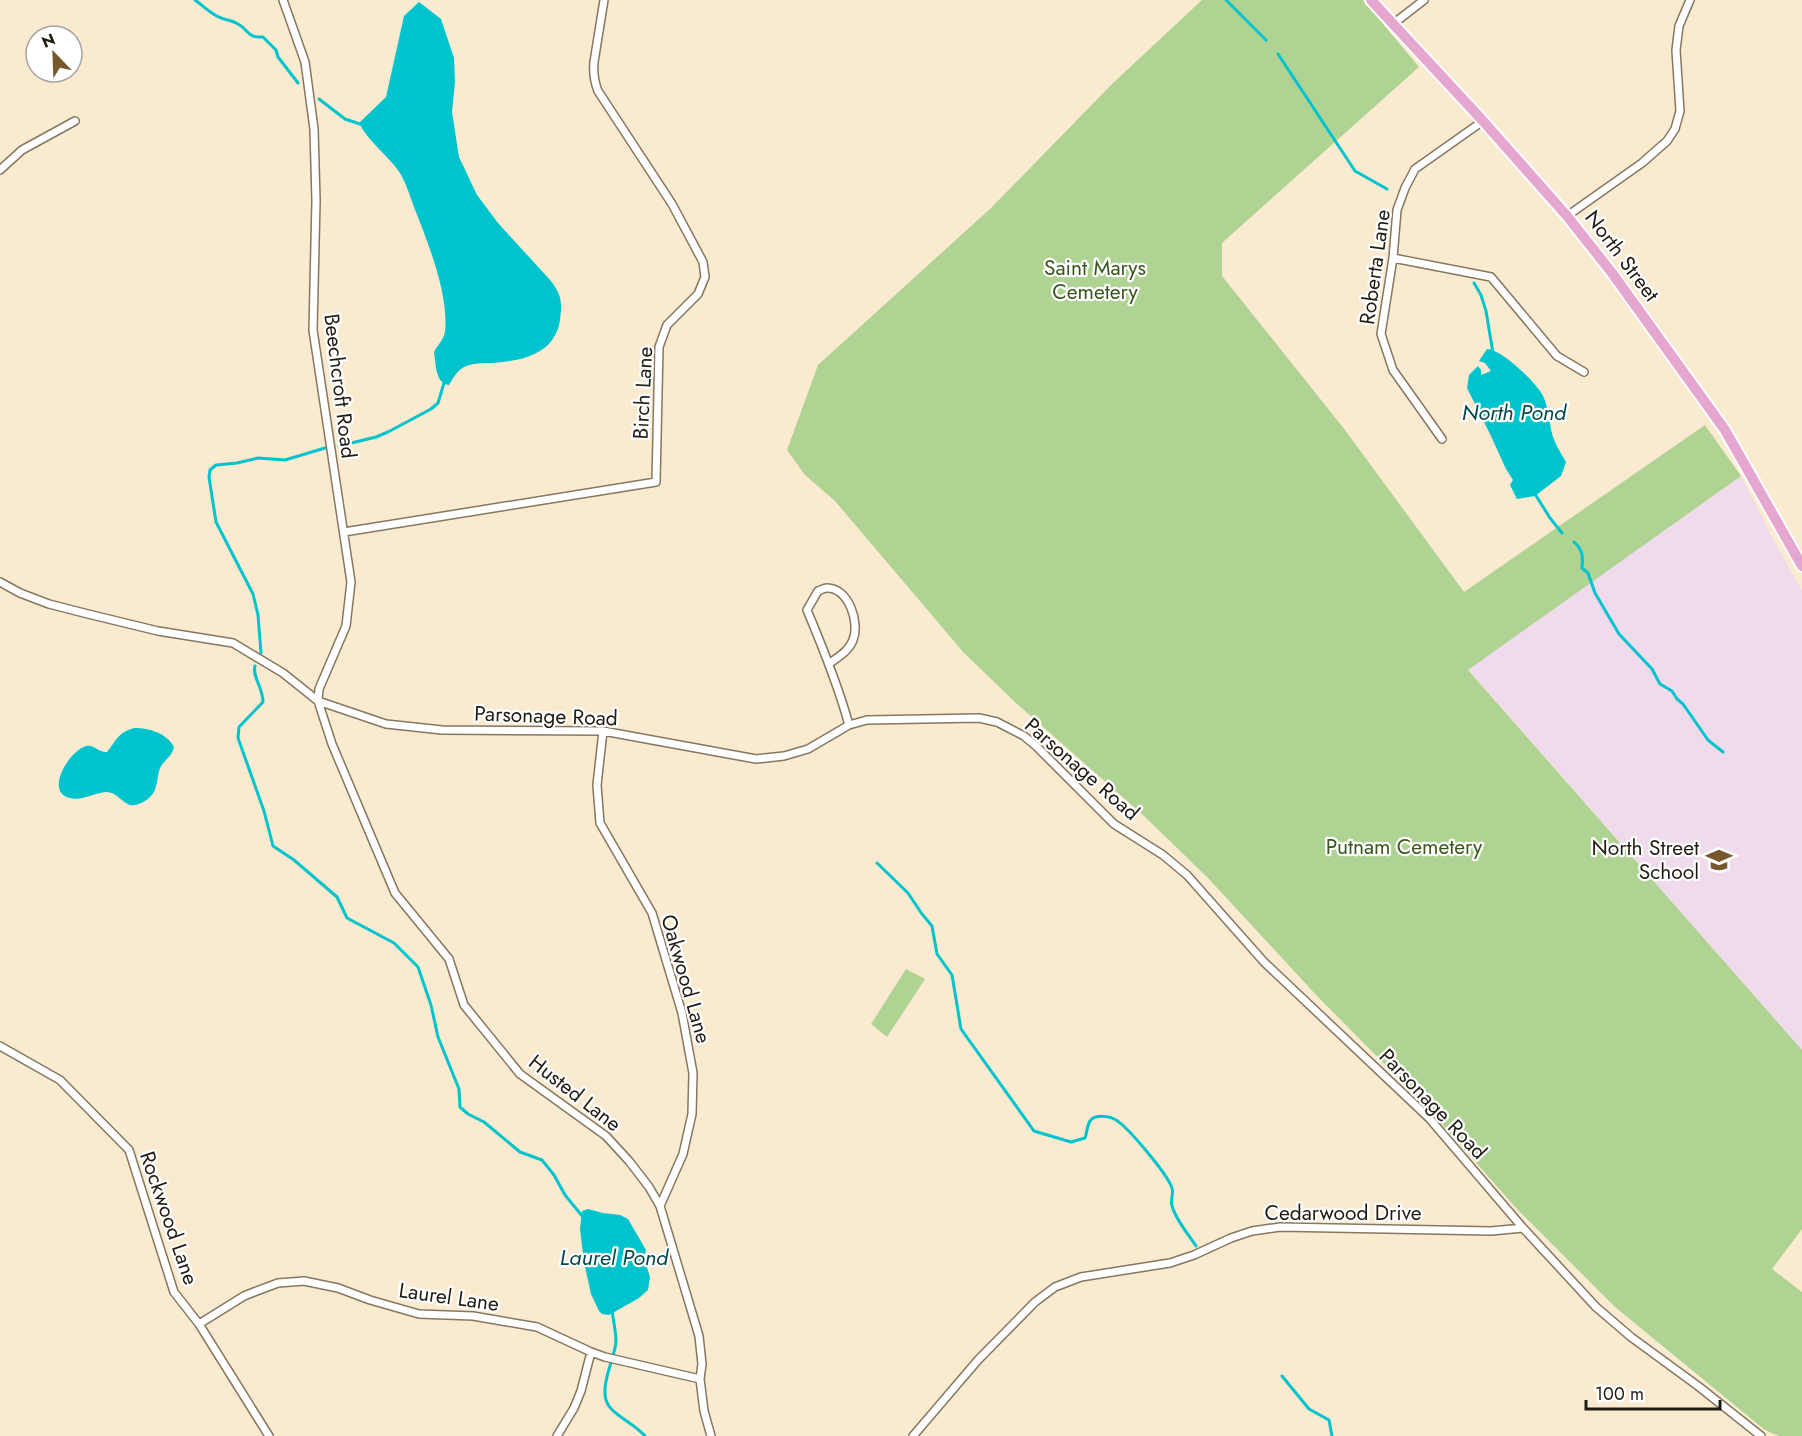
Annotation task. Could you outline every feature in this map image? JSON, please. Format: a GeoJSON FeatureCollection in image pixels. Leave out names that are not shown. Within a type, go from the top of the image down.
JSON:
{"type":"FeatureCollection","features":[{"type":"Feature","properties":{"kind":"main road","name":"North Street"},"geometry":{"type":"LineString","coordinates":[[1371,0],[1567,216],[1612,273],[1725,430],[1802,566]]}},
{"type":"Feature","properties":{"kind":"street","name":"Beechcroft Road"},"geometry":{"type":"LineString","coordinates":[[283,0],[305,62],[314,129],[316,201],[313,330],[351,582],[346,626],[319,689],[318,701]]}},
{"type":"Feature","properties":{"kind":"street","name":"Birch Lane"},"geometry":{"type":"LineString","coordinates":[[344,532],[656,482],[659,347],[667,325],[698,294],[705,277],[703,262],[672,204],[595,83],[594,62],[604,0]]}},
{"type":"Feature","properties":{"kind":"street"},"geometry":{"type":"LineString","coordinates":[[1393,24],[1424,0]]}},
{"type":"Feature","properties":{"kind":"street"},"geometry":{"type":"LineString","coordinates":[[1567,216],[1642,163],[1667,141],[1675,129],[1680,111],[1676,50],[1679,26],[1690,0]]}},
{"type":"Feature","properties":{"kind":"street"},"geometry":{"type":"LineString","coordinates":[[0,170],[22,150],[75,121]]}},
{"type":"Feature","properties":{"kind":"street","name":"Roberta Lane"},"geometry":{"type":"LineString","coordinates":[[1442,439],[1393,370],[1381,334],[1393,258],[1397,210],[1405,188],[1415,169],[1483,121]]}},
{"type":"Feature","properties":{"kind":"street"},"geometry":{"type":"LineString","coordinates":[[1393,258],[1491,278],[1557,356],[1584,372]]}},
{"type":"Feature","properties":{"kind":"street","name":"Parsonage Road"},"geometry":{"type":"LineString","coordinates":[[0,582],[39,600],[78,612],[158,631],[233,643],[283,673],[318,701],[386,724],[442,730],[603,731],[756,759],[784,756],[808,749],[849,725],[867,720],[979,718],[997,722],[1024,736],[1036,746],[1114,824],[1163,855],[1187,875],[1264,962],[1429,1118],[1523,1228],[1606,1315],[1631,1337],[1761,1436]]}},
{"type":"Feature","properties":{"kind":"street"},"geometry":{"type":"LineString","coordinates":[[830,663],[854,640],[854,622],[849,602],[839,592],[827,588],[818,591],[807,610],[830,663],[849,725]]}},
{"type":"Feature","properties":{"kind":"street","name":"Husted Lane"},"geometry":{"type":"LineString","coordinates":[[318,701],[332,744],[395,893],[449,959],[465,1005],[520,1074],[606,1136],[629,1161],[660,1206],[699,1336],[702,1364],[700,1379],[704,1411],[711,1436]]}},
{"type":"Feature","properties":{"kind":"street","name":"Oakwood Lane"},"geometry":{"type":"LineString","coordinates":[[603,731],[597,785],[600,823],[652,914],[682,1013],[693,1073],[692,1114],[683,1154],[660,1206]]}},
{"type":"Feature","properties":{"kind":"street","name":"Rockwood Lane"},"geometry":{"type":"LineString","coordinates":[[0,1046],[60,1080],[129,1150],[174,1292],[199,1324],[269,1436]]}},
{"type":"Feature","properties":{"kind":"street","name":"Cedarwood Drive"},"geometry":{"type":"LineString","coordinates":[[913,1436],[978,1360],[1035,1302],[1055,1287],[1082,1277],[1170,1263],[1252,1231],[1280,1227],[1491,1231],[1523,1228]]}},
{"type":"Feature","properties":{"kind":"street","name":"Laurel Lane"},"geometry":{"type":"LineString","coordinates":[[199,1324],[244,1296],[278,1283],[304,1281],[338,1288],[419,1314],[473,1316],[537,1327],[604,1357],[700,1379]]}},
{"type":"Feature","properties":{"kind":"street"},"geometry":{"type":"LineString","coordinates":[[557,1436],[574,1408],[581,1391],[591,1352]]}},
{"type":"Feature","properties":{"kind":"shaded area","name":"North Street School"},"geometry":{"type":"Polygon","coordinates":[[[1741,476],[1802,590],[1802,1050],[1468,669],[1741,476]]]}},
{"type":"Feature","properties":{"kind":"green space","name":"Putnam Cemetery"},"geometry":{"type":"Polygon","coordinates":[[[1202,0],[1363,0],[1419,67],[1222,243],[1222,276],[1345,430],[1464,592],[1705,425],[1741,476],[1468,670],[1802,1050],[1802,1229],[1772,1269],[1802,1292],[1802,1436],[1779,1436],[1765,1430],[1615,1307],[1517,1209],[1426,1106],[1318,997],[1208,878],[1143,815],[1016,703],[964,653],[835,501],[805,475],[787,450],[818,365],[991,208],[1113,83],[1202,0]]]}},
{"type":"Feature","properties":{"kind":"green space"},"geometry":{"type":"Polygon","coordinates":[[[906,969],[925,979],[887,1037],[871,1024],[906,969]]]}},
{"type":"Feature","properties":{"kind":"water"},"geometry":{"type":"Polygon","coordinates":[[[419,2],[441,19],[454,58],[455,82],[452,112],[459,157],[477,195],[498,223],[551,281],[561,304],[557,332],[544,348],[525,358],[467,366],[457,373],[449,385],[441,381],[435,362],[434,352],[445,332],[445,317],[441,285],[431,252],[400,173],[368,137],[359,123],[386,97],[404,16],[419,2]]]}},
{"type":"Feature","properties":{"kind":"water","name":"North Pond"},"geometry":{"type":"Polygon","coordinates":[[[1487,349],[1509,360],[1539,390],[1547,406],[1553,437],[1566,462],[1561,476],[1535,496],[1517,499],[1510,485],[1513,480],[1467,388],[1469,375],[1478,366],[1481,375],[1491,371],[1485,363],[1479,361],[1487,349]]]}},
{"type":"Feature","properties":{"kind":"water"},"geometry":{"type":"Polygon","coordinates":[[[134,728],[157,732],[167,738],[174,747],[161,766],[154,792],[150,797],[140,804],[130,805],[110,792],[75,799],[63,794],[59,788],[59,780],[67,763],[79,749],[92,746],[107,752],[115,740],[134,728]]]}},
{"type":"Feature","properties":{"kind":"water","name":"Laurel Pond"},"geometry":{"type":"Polygon","coordinates":[[[588,1209],[620,1215],[628,1219],[646,1250],[644,1258],[650,1277],[648,1290],[639,1298],[609,1315],[599,1311],[591,1294],[584,1262],[580,1229],[582,1211],[588,1209]]]}},
{"type":"Feature","properties":{"kind":"waterway"},"geometry":{"type":"LineString","coordinates":[[195,0],[215,15],[242,26],[251,35],[263,37],[276,50],[278,57],[298,83]]}},
{"type":"Feature","properties":{"kind":"waterway"},"geometry":{"type":"LineString","coordinates":[[1226,0],[1266,40]]}},
{"type":"Feature","properties":{"kind":"waterway"},"geometry":{"type":"LineString","coordinates":[[1278,54],[1355,171],[1387,189]]}},
{"type":"Feature","properties":{"kind":"waterway"},"geometry":{"type":"LineString","coordinates":[[319,99],[345,119],[360,124]]}},
{"type":"Feature","properties":{"kind":"waterway"},"geometry":{"type":"LineString","coordinates":[[1474,283],[1486,311],[1493,353]]}},
{"type":"Feature","properties":{"kind":"waterway"},"geometry":{"type":"LineString","coordinates":[[339,446],[376,437],[431,409],[438,403],[444,383]]}},
{"type":"Feature","properties":{"kind":"waterway"},"geometry":{"type":"LineString","coordinates":[[261,653],[258,615],[253,594],[216,522],[210,470],[216,465],[258,458],[285,460],[325,448]]}},
{"type":"Feature","properties":{"kind":"waterway"},"geometry":{"type":"LineString","coordinates":[[1535,494],[1562,533]]}},
{"type":"Feature","properties":{"kind":"waterway"},"geometry":{"type":"LineString","coordinates":[[1574,542],[1582,553],[1582,568],[1588,573],[1595,593],[1619,634],[1652,669],[1660,684],[1672,691],[1683,704],[1708,740],[1723,752]]}},
{"type":"Feature","properties":{"kind":"waterway"},"geometry":{"type":"LineString","coordinates":[[255,666],[254,670],[263,702],[239,727],[238,738],[264,811],[273,846],[294,860],[337,897],[347,918],[394,943],[418,967],[431,1005],[438,1037],[459,1089],[460,1107],[484,1122],[520,1152],[542,1160],[583,1217]]}},
{"type":"Feature","properties":{"kind":"waterway"},"geometry":{"type":"LineString","coordinates":[[877,863],[908,893],[932,926],[937,954],[952,975],[961,1029],[1034,1131],[1071,1142],[1085,1138],[1088,1125],[1095,1117],[1110,1117],[1122,1124],[1156,1163],[1169,1182],[1174,1211],[1196,1246]]}},
{"type":"Feature","properties":{"kind":"waterway"},"geometry":{"type":"LineString","coordinates":[[612,1309],[616,1342],[606,1383],[606,1399],[612,1410],[645,1436]]}},
{"type":"Feature","properties":{"kind":"waterway"},"geometry":{"type":"LineString","coordinates":[[1282,1376],[1309,1409],[1329,1420],[1332,1436]]}},
{"type":"Feature","properties":{"kind":"place","name":"North Street School"},"geometry":{"type":"Point","coordinates":[1719,860]}},
{"type":"Feature","properties":{"kind":"park label","name":"Saint Marys Cemetery"},"geometry":{"type":"Point","coordinates":[1095,280]}}]}
